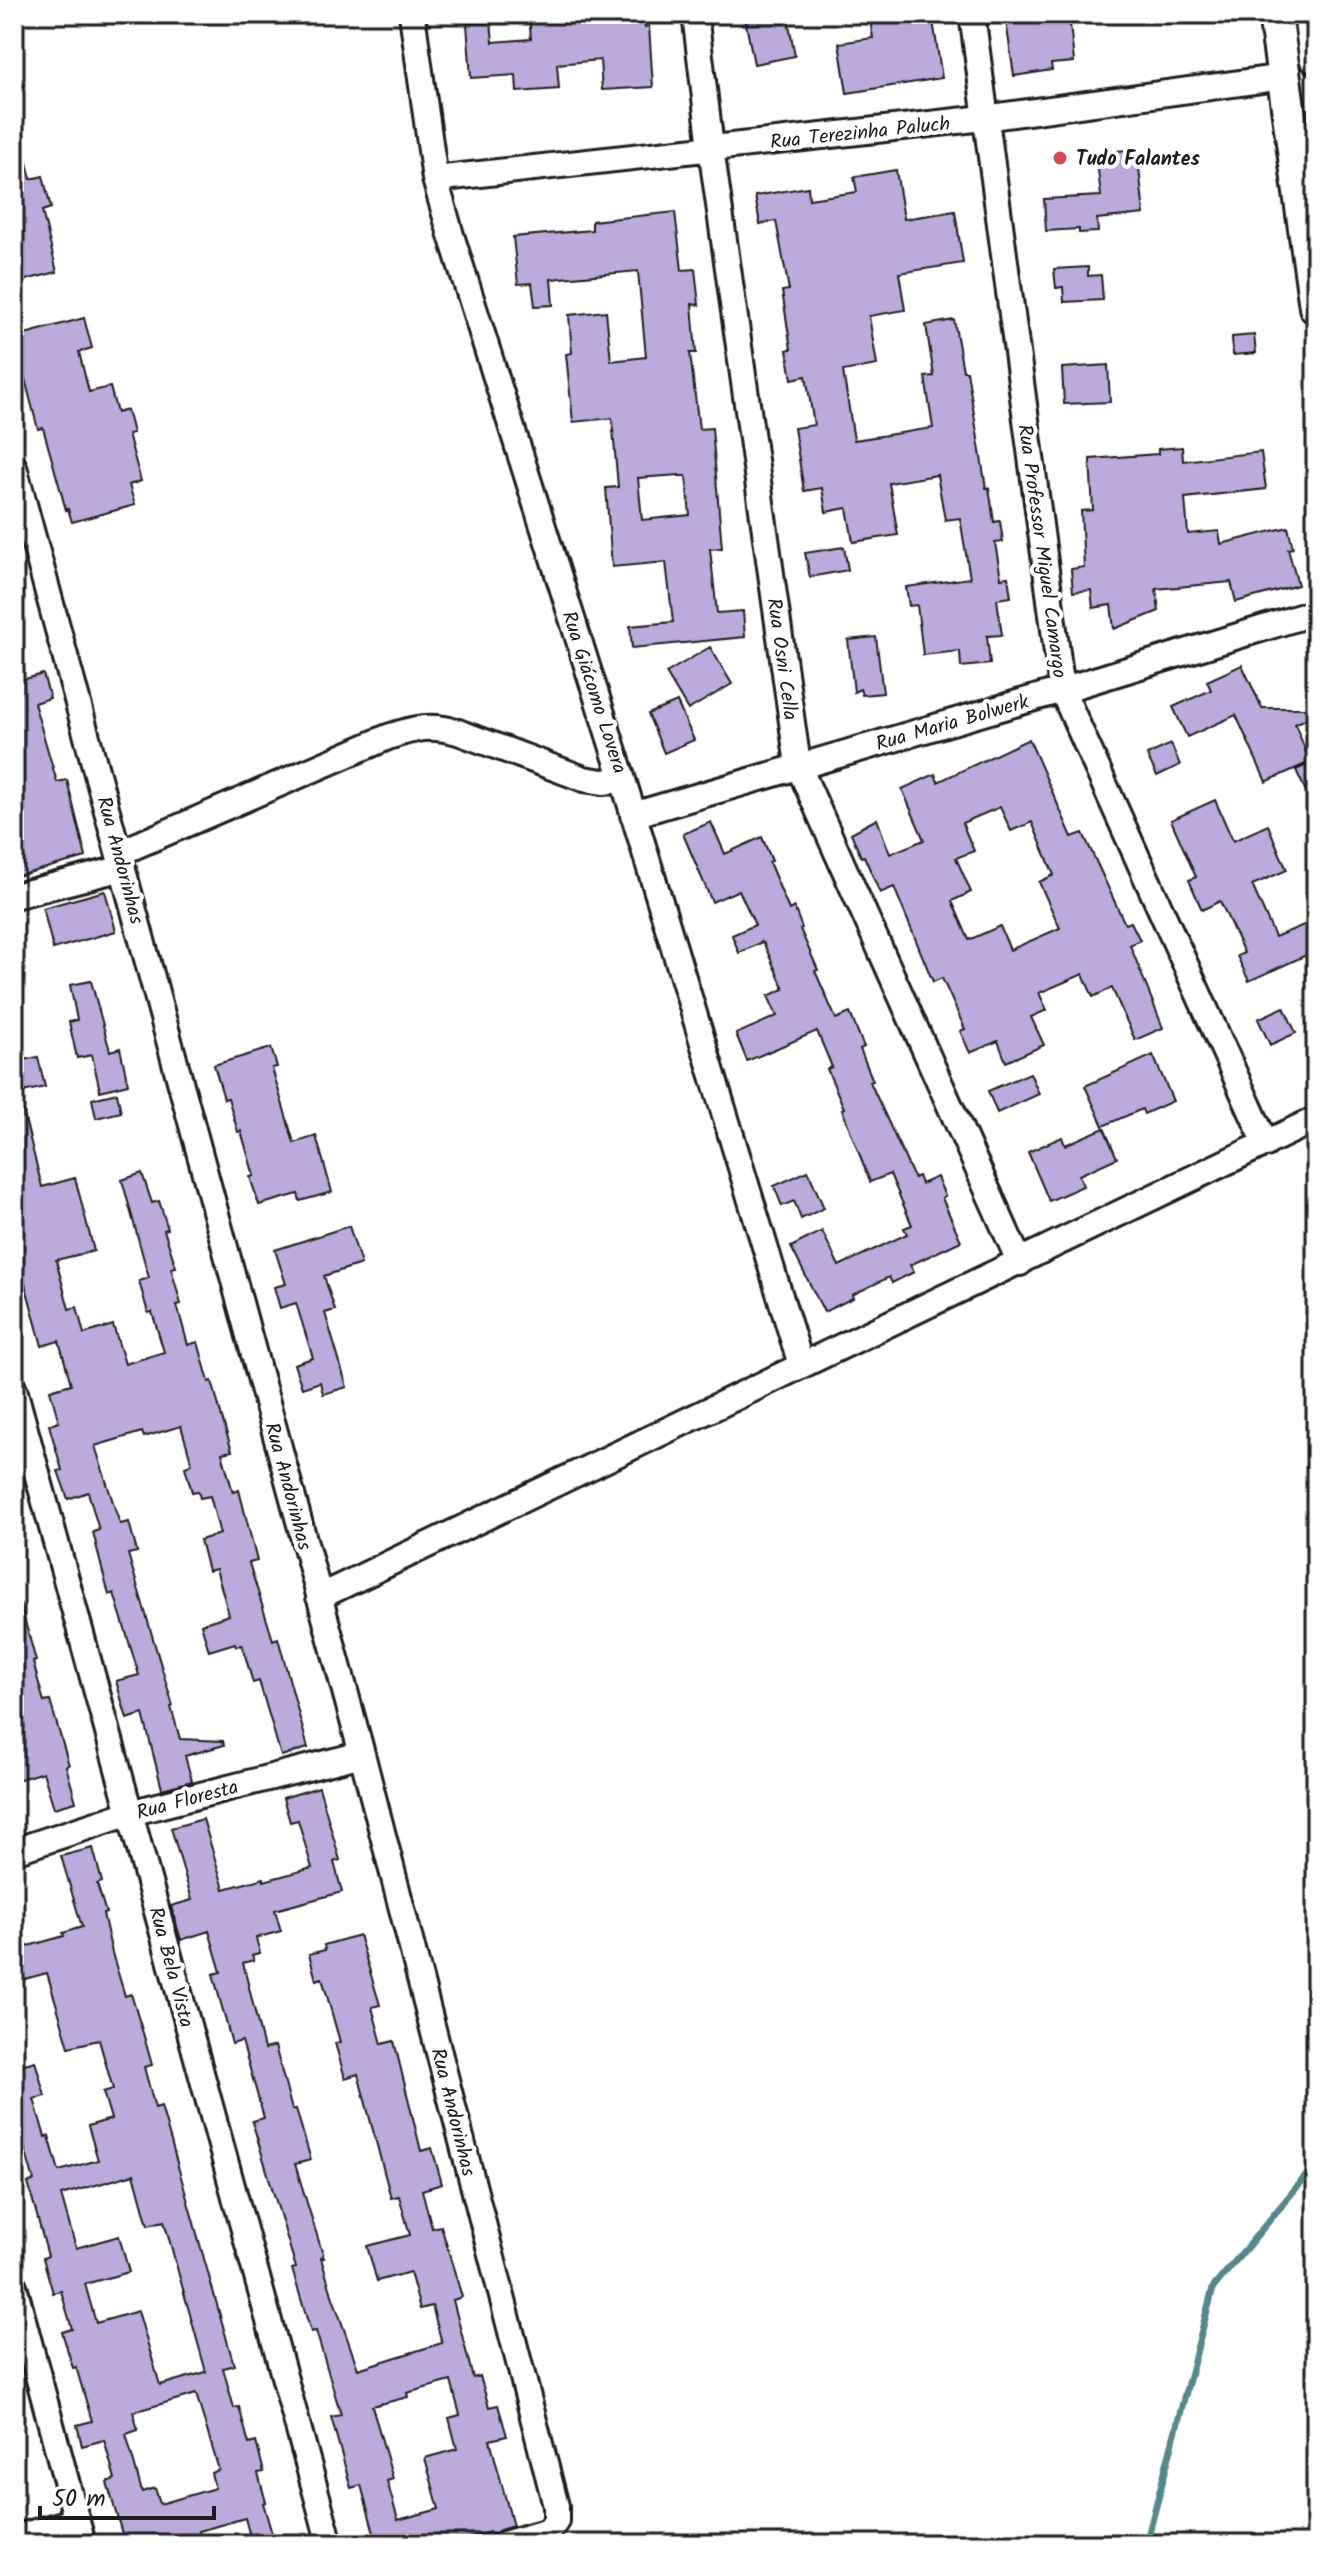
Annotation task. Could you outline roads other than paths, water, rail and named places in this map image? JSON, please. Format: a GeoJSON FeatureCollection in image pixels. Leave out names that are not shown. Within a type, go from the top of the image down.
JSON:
{"type":"FeatureCollection","features":[{"type":"Feature","properties":{"kind":"main road"},"geometry":{"type":"LineString","coordinates":[[1275,14],[1316,307]]}},
{"type":"Feature","properties":{"kind":"main road"},"geometry":{"type":"LineString","coordinates":[[1310,14],[1316,57]]}},
{"type":"Feature","properties":{"kind":"street","name":"Rua Giácomo Lovera"},"geometry":{"type":"LineString","coordinates":[[412,14],[435,179],[460,266],[623,780],[801,1365]]}},
{"type":"Feature","properties":{"kind":"street","name":"Rua Osni Cella"},"geometry":{"type":"LineString","coordinates":[[695,14],[798,765],[1020,1263]]}},
{"type":"Feature","properties":{"kind":"street","name":"Rua Professor Miguel Camargo"},"geometry":{"type":"LineString","coordinates":[[972,14],[1062,690],[1266,1144]]}},
{"type":"Feature","properties":{"kind":"street","name":"Rua Terezinha Paluch"},"geometry":{"type":"LineString","coordinates":[[435,179],[984,118],[1284,77]]}},
{"type":"Feature","properties":{"kind":"street","name":"Rua Andorinhas"},"geometry":{"type":"LineString","coordinates":[[14,467],[362,1754],[556,2506],[556,2521],[549,2531],[504,2544]]}},
{"type":"Feature","properties":{"kind":"street","name":"Rua Maria Bolwerk"},"geometry":{"type":"LineString","coordinates":[[633,815],[1062,690],[1316,612]]}},
{"type":"Feature","properties":{"kind":"street"},"geometry":{"type":"LineString","coordinates":[[14,896],[121,860],[388,737],[423,727],[458,732],[584,779],[603,782],[623,780]]}},
{"type":"Feature","properties":{"kind":"street"},"geometry":{"type":"LineString","coordinates":[[319,1597],[1316,1119]]}},
{"type":"Feature","properties":{"kind":"street","name":"Rua Bela Vista"},"geometry":{"type":"LineString","coordinates":[[14,1389],[330,2544]]}},
{"type":"Feature","properties":{"kind":"street","name":"Rua Floresta"},"geometry":{"type":"LineString","coordinates":[[14,1851],[130,1813],[362,1754]]}},
{"type":"Feature","properties":{"kind":"street"},"geometry":{"type":"LineString","coordinates":[[14,2538],[80,2532],[15,2297]]}},
{"type":"Feature","properties":{"kind":"waterway"},"geometry":{"type":"LineString","coordinates":[[1146,2544],[1213,2288],[1316,2164]]}},
{"type":"Feature","properties":{"kind":"place","name":"Tudo Falantes"},"geometry":{"type":"Point","coordinates":[1060,158]}}]}
